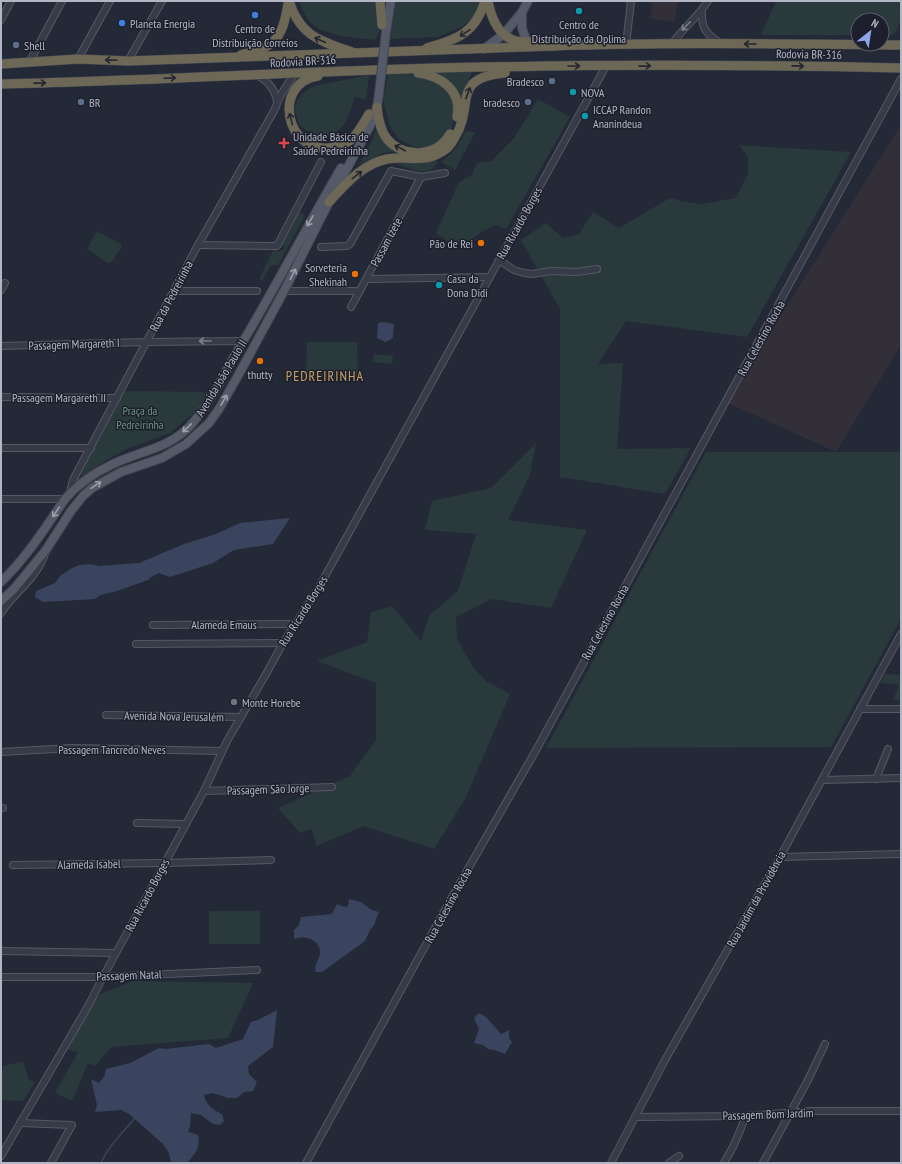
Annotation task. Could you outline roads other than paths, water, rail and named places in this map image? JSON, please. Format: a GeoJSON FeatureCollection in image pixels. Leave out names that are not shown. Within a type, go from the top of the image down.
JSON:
{"type":"FeatureCollection","features":[{"type":"Feature","properties":{"kind":"highway"},"geometry":{"type":"LineString","coordinates":[[234,58],[263,48],[277,38],[281,32],[286,17],[289,1],[296,18],[304,29],[314,37],[357,54]]}},
{"type":"Feature","properties":{"kind":"highway"},"geometry":{"type":"LineString","coordinates":[[380,1],[383,30]]}},
{"type":"Feature","properties":{"kind":"highway"},"geometry":{"type":"LineString","coordinates":[[487,1],[495,22],[504,34],[514,40],[553,46]]}},
{"type":"Feature","properties":{"kind":"highway"},"geometry":{"type":"LineString","coordinates":[[416,52],[456,38],[467,32],[479,18],[487,1]]}},
{"type":"Feature","properties":{"kind":"highway","name":"Rodovia BR-316"},"geometry":{"type":"LineString","coordinates":[[1,64],[78,59],[128,61],[553,46],[672,44],[901,45]]}},
{"type":"Feature","properties":{"kind":"highway","name":"Rodovia BR-316"},"geometry":{"type":"LineString","coordinates":[[1,84],[349,71],[554,66],[717,65],[901,68]]}},
{"type":"Feature","properties":{"kind":"highway"},"geometry":{"type":"LineString","coordinates":[[329,202],[356,175],[378,162],[397,158],[427,159],[437,155],[447,148],[460,128],[468,91],[473,83],[479,78],[501,73],[547,71],[554,66]]}},
{"type":"Feature","properties":{"kind":"highway"},"geometry":{"type":"LineString","coordinates":[[373,110],[387,139],[404,151],[418,153],[435,149],[444,143],[452,130],[456,122],[458,105],[455,95],[448,86],[441,80],[429,74],[395,70]]}},
{"type":"Feature","properties":{"kind":"highway"},"geometry":{"type":"LineString","coordinates":[[349,71],[312,77],[302,83],[293,93],[290,99],[289,113],[295,131],[310,145],[319,148],[338,147],[357,134],[373,110]]}},
{"type":"Feature","properties":{"kind":"main road"},"geometry":{"type":"LineString","coordinates":[[383,30],[386,1]]}},
{"type":"Feature","properties":{"kind":"main road"},"geometry":{"type":"LineString","coordinates":[[383,30],[391,1]]}},
{"type":"Feature","properties":{"kind":"main road"},"geometry":{"type":"LineString","coordinates":[[484,49],[504,34],[522,12],[528,1]]}},
{"type":"Feature","properties":{"kind":"main road"},"geometry":{"type":"LineString","coordinates":[[522,12],[522,28],[527,42]]}},
{"type":"Feature","properties":{"kind":"main road","name":"Avenida João Paulo II"},"geometry":{"type":"LineString","coordinates":[[1,601],[14,589],[46,550],[71,511],[83,496],[92,488],[121,472],[162,458],[186,444],[209,423],[232,386],[284,291],[329,202],[370,126],[376,94],[383,30]]}},
{"type":"Feature","properties":{"kind":"main road","name":"Avenida João Paulo II"},"geometry":{"type":"LineString","coordinates":[[1,582],[32,548],[67,496],[91,476],[111,465],[156,448],[172,440],[186,429],[201,413],[244,341],[373,110]]}},
{"type":"Feature","properties":{"kind":"street"},"geometry":{"type":"LineString","coordinates":[[1,20],[11,1]]}},
{"type":"Feature","properties":{"kind":"street"},"geometry":{"type":"LineString","coordinates":[[30,61],[62,1]]}},
{"type":"Feature","properties":{"kind":"street"},"geometry":{"type":"LineString","coordinates":[[78,59],[110,1]]}},
{"type":"Feature","properties":{"kind":"street"},"geometry":{"type":"LineString","coordinates":[[128,61],[162,1]]}},
{"type":"Feature","properties":{"kind":"street"},"geometry":{"type":"LineString","coordinates":[[626,45],[631,1]]}},
{"type":"Feature","properties":{"kind":"street"},"geometry":{"type":"LineString","coordinates":[[672,44],[708,1]]}},
{"type":"Feature","properties":{"kind":"street"},"geometry":{"type":"LineString","coordinates":[[702,10],[702,18],[706,33],[722,44]]}},
{"type":"Feature","properties":{"kind":"street","name":"Rua Ricardo Borges"},"geometry":{"type":"LineString","coordinates":[[1,1156],[87,1008],[102,976],[204,791],[222,751],[283,642],[318,589],[606,66]]}},
{"type":"Feature","properties":{"kind":"street","name":"Rua da Pedreirinha"},"geometry":{"type":"LineString","coordinates":[[67,496],[72,483],[198,245],[288,82],[296,73]]}},
{"type":"Feature","properties":{"kind":"street"},"geometry":{"type":"LineString","coordinates":[[257,75],[269,83],[274,89],[277,102]]}},
{"type":"Feature","properties":{"kind":"street","name":"Rua Celestino Rocha"},"geometry":{"type":"LineString","coordinates":[[306,1163],[452,897],[535,752],[812,246],[901,79]]}},
{"type":"Feature","properties":{"kind":"street"},"geometry":{"type":"LineString","coordinates":[[198,245],[277,246],[321,162]]}},
{"type":"Feature","properties":{"kind":"street"},"geometry":{"type":"LineString","coordinates":[[321,247],[343,246],[350,244],[389,172],[392,170],[421,177],[445,173]]}},
{"type":"Feature","properties":{"kind":"street","name":"Passam Izete"},"geometry":{"type":"LineString","coordinates":[[351,307],[421,177]]}},
{"type":"Feature","properties":{"kind":"street"},"geometry":{"type":"LineString","coordinates":[[499,260],[514,270],[524,274],[551,271],[578,272],[597,269]]}},
{"type":"Feature","properties":{"kind":"street"},"geometry":{"type":"LineString","coordinates":[[367,278],[490,276]]}},
{"type":"Feature","properties":{"kind":"street"},"geometry":{"type":"LineString","coordinates":[[1,290],[5,283]]}},
{"type":"Feature","properties":{"kind":"street"},"geometry":{"type":"LineString","coordinates":[[174,291],[258,291]]}},
{"type":"Feature","properties":{"kind":"street"},"geometry":{"type":"LineString","coordinates":[[284,291],[360,291]]}},
{"type":"Feature","properties":{"kind":"street","name":"Passagem Margareth I"},"geometry":{"type":"LineString","coordinates":[[1,346],[244,341]]}},
{"type":"Feature","properties":{"kind":"street","name":"Passagem Margareth II"},"geometry":{"type":"LineString","coordinates":[[1,397],[117,398]]}},
{"type":"Feature","properties":{"kind":"street"},"geometry":{"type":"LineString","coordinates":[[1,448],[91,448]]}},
{"type":"Feature","properties":{"kind":"street"},"geometry":{"type":"LineString","coordinates":[[1,499],[67,496]]}},
{"type":"Feature","properties":{"kind":"street"},"geometry":{"type":"LineString","coordinates":[[1,613],[8,603],[38,570],[46,550]]}},
{"type":"Feature","properties":{"kind":"street","name":"Alameda Emaus"},"geometry":{"type":"LineString","coordinates":[[153,625],[294,624]]}},
{"type":"Feature","properties":{"kind":"street","name":"Rua Jardim da Providência"},"geometry":{"type":"LineString","coordinates":[[611,1163],[665,1060],[780,857],[901,634]]}},
{"type":"Feature","properties":{"kind":"street"},"geometry":{"type":"LineString","coordinates":[[136,644],[283,642]]}},
{"type":"Feature","properties":{"kind":"street"},"geometry":{"type":"LineString","coordinates":[[860,709],[901,709]]}},
{"type":"Feature","properties":{"kind":"street","name":"Avenida Nova Jerusalém"},"geometry":{"type":"LineString","coordinates":[[106,715],[241,717]]}},
{"type":"Feature","properties":{"kind":"street","name":"Passagem Tancredo Neves"},"geometry":{"type":"LineString","coordinates":[[1,752],[72,748],[222,751]]}},
{"type":"Feature","properties":{"kind":"street"},"geometry":{"type":"LineString","coordinates":[[876,779],[888,749]]}},
{"type":"Feature","properties":{"kind":"street"},"geometry":{"type":"LineString","coordinates":[[822,780],[901,778]]}},
{"type":"Feature","properties":{"kind":"street","name":"Passagem São Jorge"},"geometry":{"type":"LineString","coordinates":[[204,791],[332,787]]}},
{"type":"Feature","properties":{"kind":"street"},"geometry":{"type":"LineString","coordinates":[[137,823],[186,824]]}},
{"type":"Feature","properties":{"kind":"street"},"geometry":{"type":"LineString","coordinates":[[780,857],[901,854]]}},
{"type":"Feature","properties":{"kind":"street","name":"Alameda Isabel"},"geometry":{"type":"LineString","coordinates":[[13,865],[271,860]]}},
{"type":"Feature","properties":{"kind":"street"},"geometry":{"type":"LineString","coordinates":[[1,952],[116,953]]}},
{"type":"Feature","properties":{"kind":"street","name":"Passagem Natal"},"geometry":{"type":"LineString","coordinates":[[1,977],[102,976],[257,970]]}},
{"type":"Feature","properties":{"kind":"street"},"geometry":{"type":"LineString","coordinates":[[763,1163],[791,1113],[825,1044]]}},
{"type":"Feature","properties":{"kind":"street","name":"Passagem Bom Jardim"},"geometry":{"type":"LineString","coordinates":[[635,1117],[746,1116],[791,1113],[901,1111]]}},
{"type":"Feature","properties":{"kind":"street"},"geometry":{"type":"LineString","coordinates":[[724,1163],[734,1145],[746,1116]]}},
{"type":"Feature","properties":{"kind":"street"},"geometry":{"type":"LineString","coordinates":[[20,1123],[72,1125],[51,1163]]}},
{"type":"Feature","properties":{"kind":"street"},"geometry":{"type":"LineString","coordinates":[[669,1163],[679,1156]]}},
{"type":"Feature","properties":{"kind":"water"},"geometry":{"type":"Polygon","coordinates":[[[384,322],[394,324],[393,337],[385,342],[377,338],[378,323],[384,322]]]}},
{"type":"Feature","properties":{"kind":"water"},"geometry":{"type":"Polygon","coordinates":[[[290,518],[273,544],[234,550],[213,563],[170,577],[159,573],[148,580],[114,592],[100,595],[95,599],[43,602],[35,597],[36,591],[55,583],[60,576],[72,568],[80,565],[90,564],[99,566],[139,563],[184,544],[216,534],[240,523],[290,518]]]}},
{"type":"Feature","properties":{"kind":"water"},"geometry":{"type":"Polygon","coordinates":[[[349,899],[361,902],[372,910],[379,912],[374,925],[365,941],[322,972],[316,972],[316,965],[320,954],[318,945],[311,939],[307,938],[294,939],[294,930],[299,925],[301,917],[332,914],[337,904],[344,907],[348,906],[349,899]]]}},
{"type":"Feature","properties":{"kind":"water"},"geometry":{"type":"Polygon","coordinates":[[[277,1010],[273,1047],[248,1066],[249,1074],[257,1082],[253,1091],[244,1092],[237,1098],[228,1098],[213,1093],[204,1095],[206,1102],[210,1107],[222,1114],[224,1121],[220,1125],[213,1124],[201,1115],[191,1113],[188,1132],[198,1135],[199,1144],[195,1154],[187,1163],[171,1163],[169,1153],[163,1144],[129,1114],[121,1110],[95,1112],[97,1105],[91,1079],[99,1083],[104,1077],[106,1069],[130,1063],[159,1048],[165,1049],[209,1044],[216,1048],[243,1039],[251,1022],[277,1010]]]}},
{"type":"Feature","properties":{"kind":"water"},"geometry":{"type":"Polygon","coordinates":[[[479,1013],[486,1017],[501,1034],[509,1030],[509,1038],[512,1042],[505,1054],[474,1043],[479,1029],[474,1018],[479,1013]]]}},
{"type":"Feature","properties":{"kind":"waterway"},"geometry":{"type":"LineString","coordinates":[[101,1163],[112,1145],[134,1119]]}},
{"type":"Feature","properties":{"kind":"place","name":"Centro de Distribuição da Oplima"},"geometry":{"type":"Point","coordinates":[579,11]}},
{"type":"Feature","properties":{"kind":"place","name":"Centro de Distribuição Correios"},"geometry":{"type":"Point","coordinates":[255,15]}},
{"type":"Feature","properties":{"kind":"place","name":"Planeta Energia"},"geometry":{"type":"Point","coordinates":[122,23]}},
{"type":"Feature","properties":{"kind":"place","name":"Shell"},"geometry":{"type":"Point","coordinates":[16,45]}},
{"type":"Feature","properties":{"kind":"place","name":"Bradesco"},"geometry":{"type":"Point","coordinates":[552,81]}},
{"type":"Feature","properties":{"kind":"place","name":"NOVA"},"geometry":{"type":"Point","coordinates":[573,92]}},
{"type":"Feature","properties":{"kind":"place","name":"BR"},"geometry":{"type":"Point","coordinates":[81,102]}},
{"type":"Feature","properties":{"kind":"place","name":"bradesco"},"geometry":{"type":"Point","coordinates":[528,102]}},
{"type":"Feature","properties":{"kind":"place","name":"ICCAP Randon Ananindeua"},"geometry":{"type":"Point","coordinates":[585,116]}},
{"type":"Feature","properties":{"kind":"place","name":"Unidade Básica de Saúde Pedreirinha"},"geometry":{"type":"Point","coordinates":[284,143]}},
{"type":"Feature","properties":{"kind":"place","name":"Pão de Rei"},"geometry":{"type":"Point","coordinates":[481,243]}},
{"type":"Feature","properties":{"kind":"place","name":"Sorveteria Shekinah"},"geometry":{"type":"Point","coordinates":[355,274]}},
{"type":"Feature","properties":{"kind":"place","name":"Casa da Dona Didi"},"geometry":{"type":"Point","coordinates":[439,285]}},
{"type":"Feature","properties":{"kind":"place","name":"thutty"},"geometry":{"type":"Point","coordinates":[260,361]}},
{"type":"Feature","properties":{"kind":"place","name":"Monte Horebe"},"geometry":{"type":"Point","coordinates":[234,702]}},
{"type":"Feature","properties":{"kind":"district","name":"PEDREIRINHA"},"geometry":{"type":"Point","coordinates":[325,376]}},
{"type":"Feature","properties":{"kind":"park label","name":"Praça da Pedreirinha"},"geometry":{"type":"Point","coordinates":[140,417]}}]}
